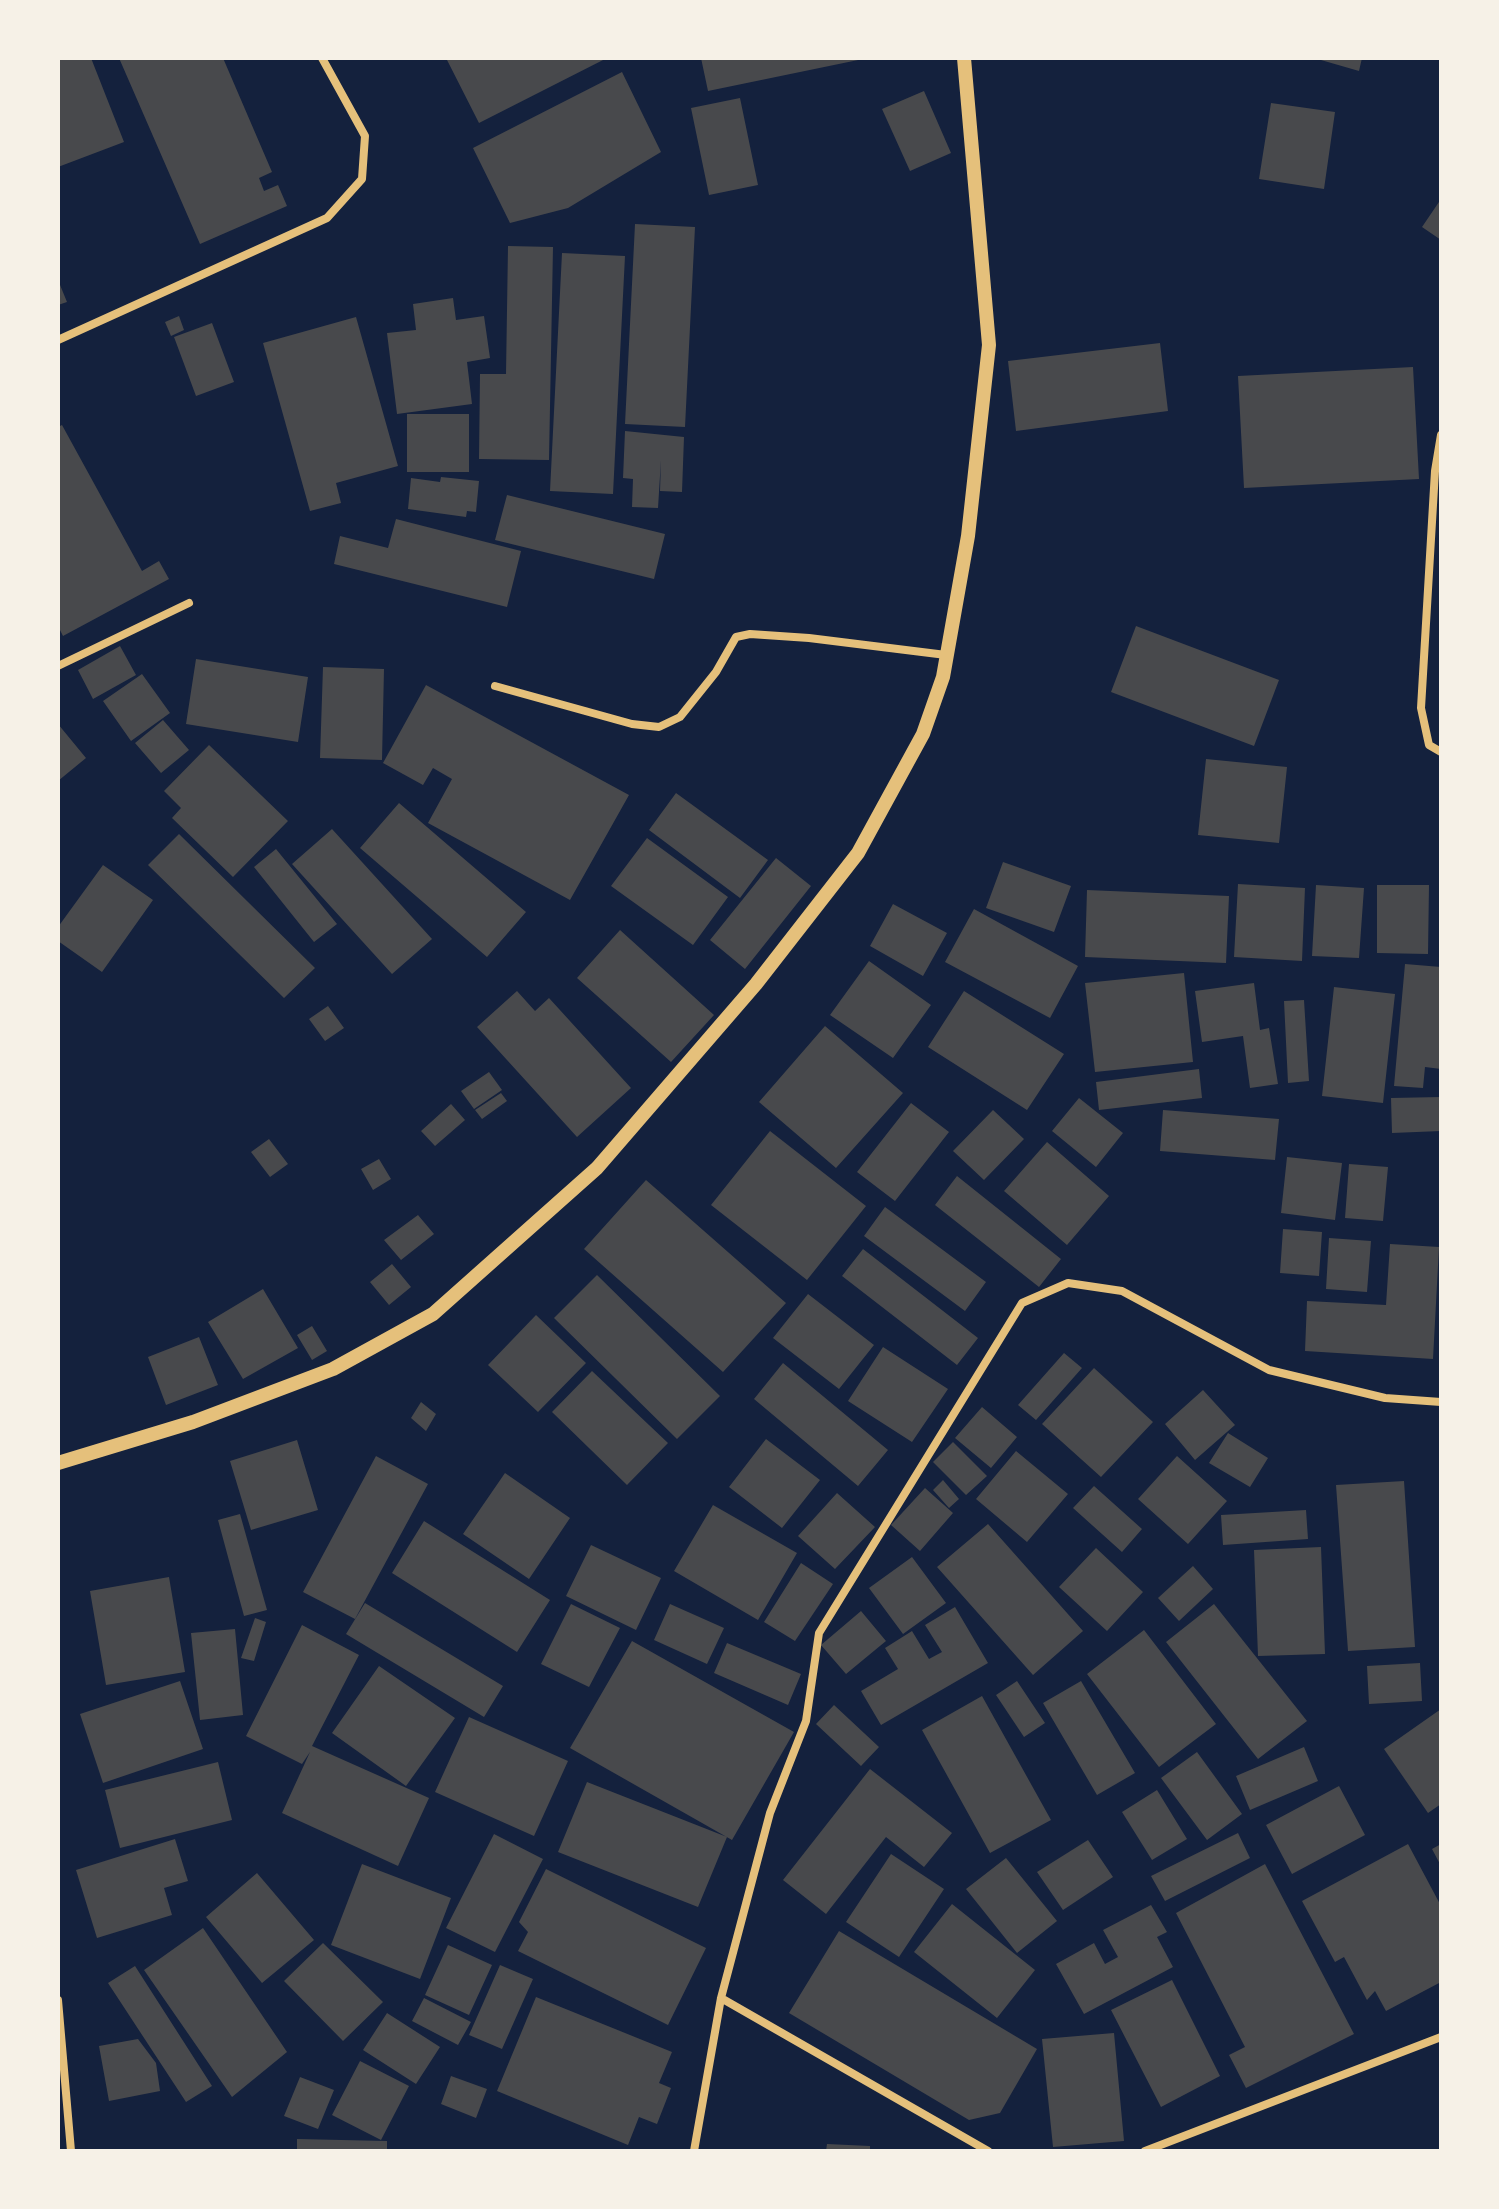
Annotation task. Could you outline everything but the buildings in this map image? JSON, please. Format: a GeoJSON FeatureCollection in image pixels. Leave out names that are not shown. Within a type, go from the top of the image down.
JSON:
{"type":"FeatureCollection","features":[{"type":"Feature","properties":{"kind":"street"},"geometry":{"type":"LineString","coordinates":[[58,340],[327,218],[362,179],[365,136],[322,58]]}},
{"type":"Feature","properties":{"kind":"street"},"geometry":{"type":"LineString","coordinates":[[58,1463],[193,1422],[333,1369],[433,1314],[597,1168],[756,984],[858,853],[923,734],[943,677],[968,536],[989,345],[964,58]]}},
{"type":"Feature","properties":{"kind":"street"},"geometry":{"type":"LineString","coordinates":[[1441,435],[1435,471],[1421,708],[1429,745],[1441,752]]}},
{"type":"Feature","properties":{"kind":"street"},"geometry":{"type":"LineString","coordinates":[[58,666],[189,603]]}},
{"type":"Feature","properties":{"kind":"street"},"geometry":{"type":"LineString","coordinates":[[495,686],[632,724],[659,727],[680,717],[716,672],[736,637],[750,634],[809,638],[946,655]]}},
{"type":"Feature","properties":{"kind":"street"},"geometry":{"type":"LineString","coordinates":[[694,2151],[721,1998],[770,1813],[806,1721],[819,1633],[1022,1303],[1068,1283],[1122,1291],[1269,1370],[1385,1398],[1441,1402]]}},
{"type":"Feature","properties":{"kind":"street"},"geometry":{"type":"LineString","coordinates":[[721,1998],[988,2151]]}},
{"type":"Feature","properties":{"kind":"street"},"geometry":{"type":"LineString","coordinates":[[58,2000],[71,2151]]}},
{"type":"Feature","properties":{"kind":"street"},"geometry":{"type":"LineString","coordinates":[[1145,2151],[1441,2037]]}}]}
